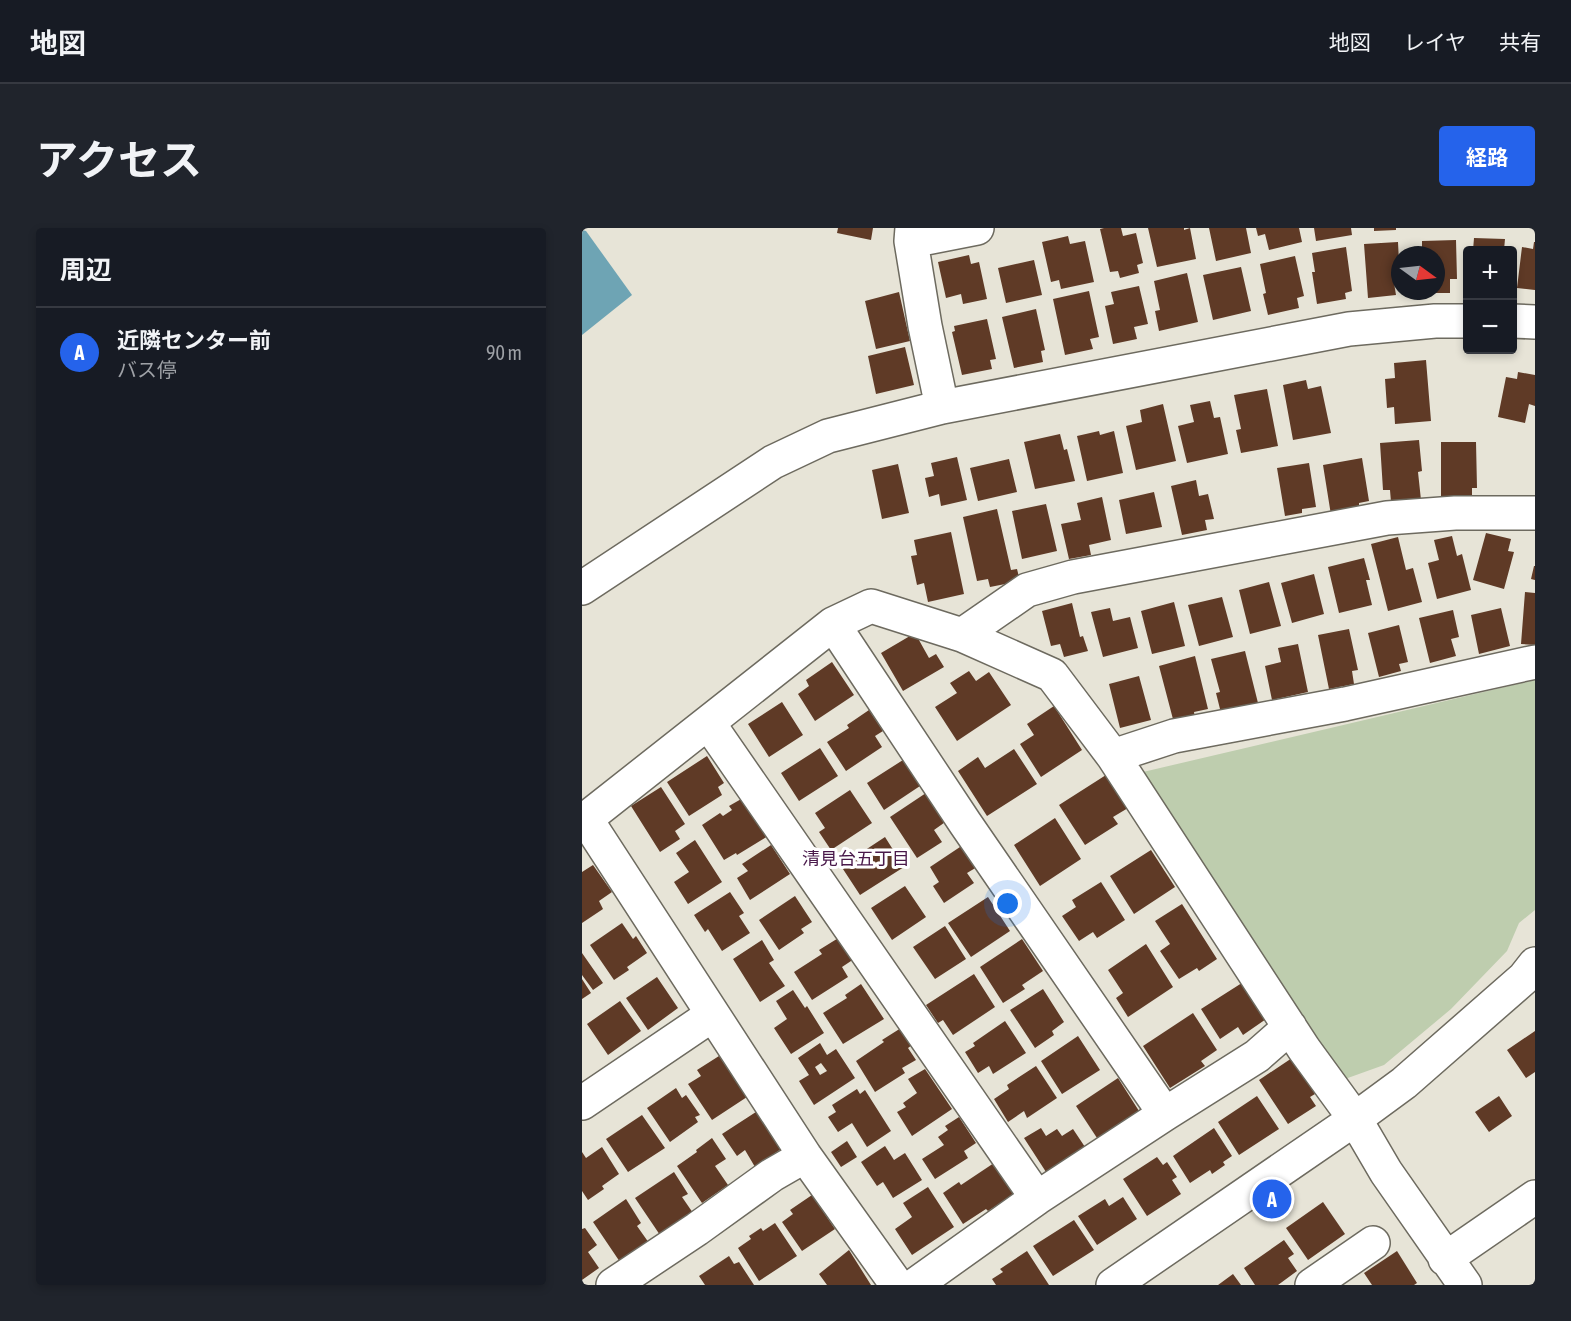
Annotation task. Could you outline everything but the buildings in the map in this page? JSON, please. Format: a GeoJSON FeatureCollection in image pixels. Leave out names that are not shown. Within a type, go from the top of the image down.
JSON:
{"type":"FeatureCollection","features":[{"type":"Feature","properties":{"kind":"street"},"geometry":{"type":"LineString","coordinates":[[942,407],[925,326],[911,234],[977,228]]}},
{"type":"Feature","properties":{"kind":"street"},"geometry":{"type":"LineString","coordinates":[[582,588],[773,462],[828,436],[942,407],[1349,329],[1435,321],[1463,321]]}},
{"type":"Feature","properties":{"kind":"street"},"geometry":{"type":"LineString","coordinates":[[1517,321],[1535,322]]}},
{"type":"Feature","properties":{"kind":"street"},"geometry":{"type":"LineString","coordinates":[[962,635],[1028,590],[1073,577],[1387,518],[1455,513],[1535,513]]}},
{"type":"Feature","properties":{"kind":"street"},"geometry":{"type":"LineString","coordinates":[[897,1285],[805,1156],[584,820],[709,724],[833,624],[871,606],[962,635],[1052,675],[1113,756],[1304,1050],[1355,1119],[1386,1172],[1465,1285]]}},
{"type":"Feature","properties":{"kind":"street"},"geometry":{"type":"LineString","coordinates":[[833,624],[965,823],[1165,1114]]}},
{"type":"Feature","properties":{"kind":"street"},"geometry":{"type":"LineString","coordinates":[[1113,756],[1174,736],[1345,704],[1535,662]]}},
{"type":"Feature","properties":{"kind":"street"},"geometry":{"type":"LineString","coordinates":[[709,724],[1037,1198]]}},
{"type":"Feature","properties":{"kind":"street"},"geometry":{"type":"LineString","coordinates":[[1113,1285],[1404,1083],[1524,978],[1535,964]]}},
{"type":"Feature","properties":{"kind":"street"},"geometry":{"type":"LineString","coordinates":[[582,1102],[712,1015]]}},
{"type":"Feature","properties":{"kind":"street"},"geometry":{"type":"LineString","coordinates":[[915,1285],[1037,1198],[1257,1056],[1290,1027]]}},
{"type":"Feature","properties":{"kind":"street"},"geometry":{"type":"LineString","coordinates":[[613,1285],[772,1175],[805,1156]]}},
{"type":"Feature","properties":{"kind":"street"},"geometry":{"type":"LineString","coordinates":[[1446,1259],[1535,1197]]}},
{"type":"Feature","properties":{"kind":"street"},"geometry":{"type":"LineString","coordinates":[[1322,1282],[1373,1244]]}},
{"type":"Feature","properties":{"kind":"green space"},"geometry":{"type":"Polygon","coordinates":[[[1535,680],[1535,910],[1519,923],[1507,951],[1451,1009],[1384,1065],[1345,1079],[1192,853],[1143,772],[1535,680]]]}},
{"type":"Feature","properties":{"kind":"water"},"geometry":{"type":"Polygon","coordinates":[[[582,230],[586,231],[632,295],[582,335],[582,230]]]}},
{"type":"Feature","properties":{"kind":"place","name":"近隣センター前"},"geometry":{"type":"Point","coordinates":[1272,1199]}},
{"type":"Feature","properties":{"kind":"district","name":"清見台五丁目"},"geometry":{"type":"Point","coordinates":[856,859]}}]}
